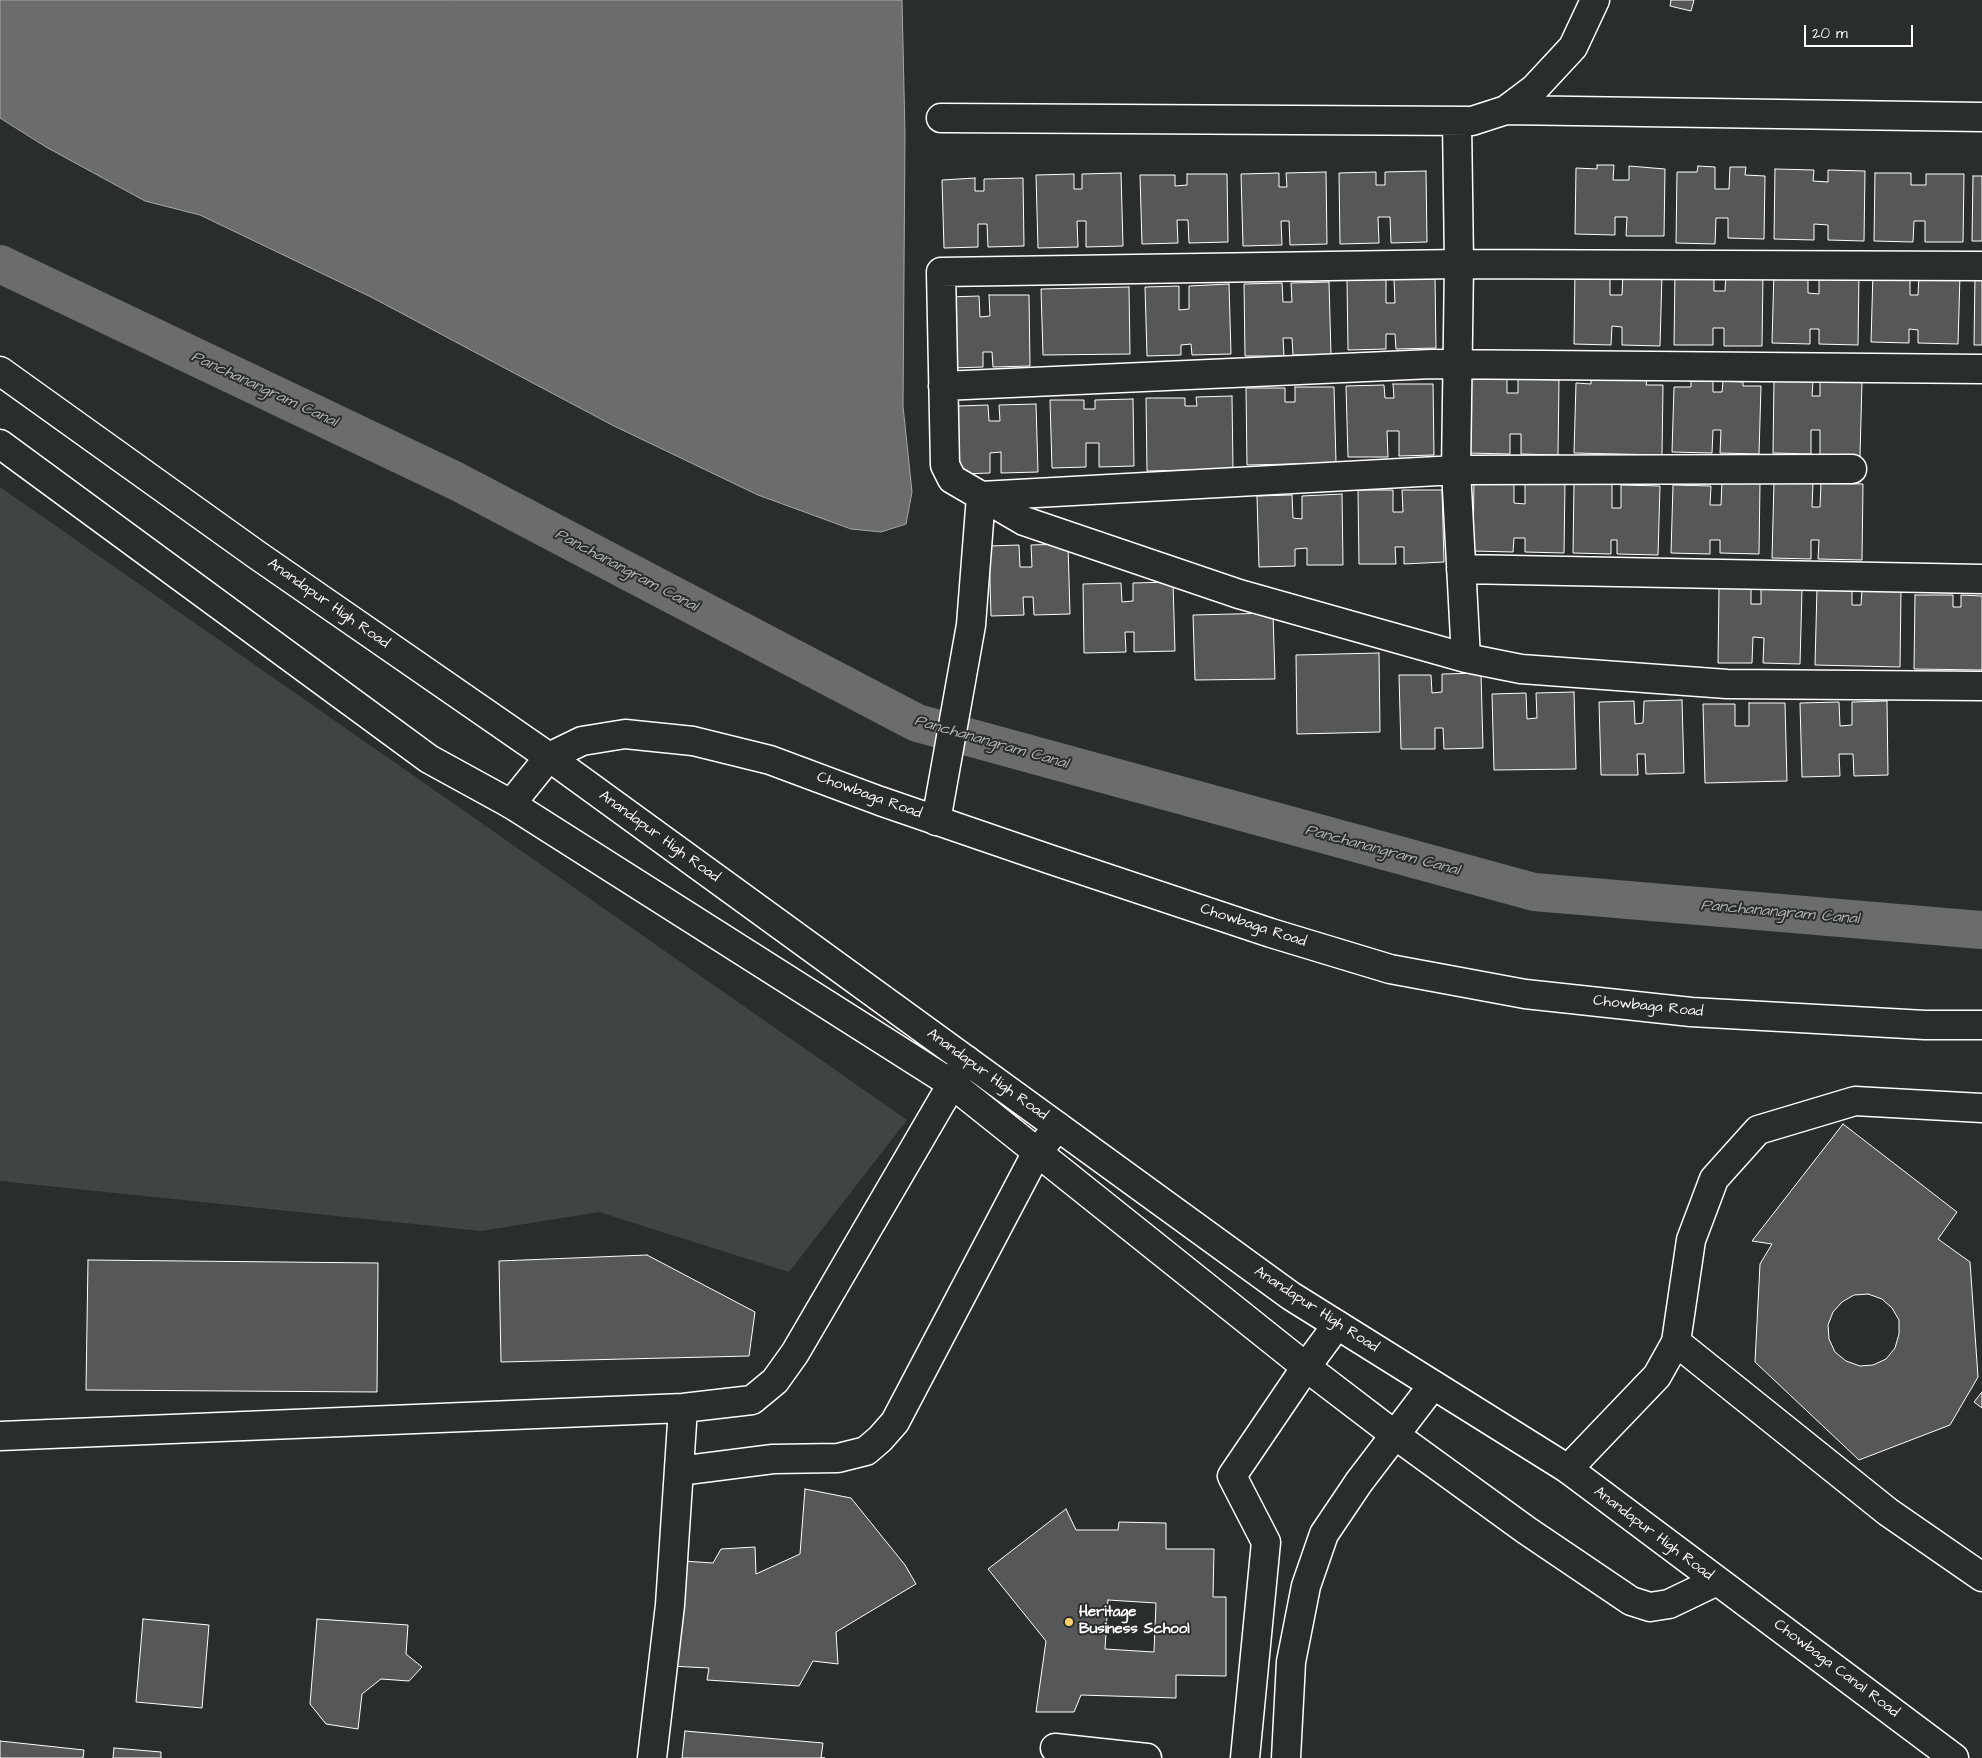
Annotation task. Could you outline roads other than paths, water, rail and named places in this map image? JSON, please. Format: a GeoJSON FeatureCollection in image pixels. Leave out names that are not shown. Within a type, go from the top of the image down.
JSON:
{"type":"FeatureCollection","features":[{"type":"Feature","properties":{"kind":"street"},"geometry":{"type":"LineString","coordinates":[[1506,110],[1534,89],[1573,47],[1595,0]]}},
{"type":"Feature","properties":{"kind":"street"},"geometry":{"type":"LineString","coordinates":[[941,118],[1472,121],[1506,110],[1982,118]]}},
{"type":"Feature","properties":{"kind":"street"},"geometry":{"type":"LineString","coordinates":[[1457,121],[1459,264],[1456,470],[1466,658]]}},
{"type":"Feature","properties":{"kind":"street"},"geometry":{"type":"LineString","coordinates":[[1982,266],[1459,264],[941,272],[945,464],[952,479],[1024,521],[1238,594],[1466,658],[1521,669],[1727,684],[1982,686]]}},
{"type":"Feature","properties":{"kind":"street"},"geometry":{"type":"LineString","coordinates":[[944,386],[1457,364],[1982,369]]}},
{"type":"Feature","properties":{"kind":"street","name":"Anandapur High Road"},"geometry":{"type":"LineString","coordinates":[[0,371],[257,555],[549,757],[1283,1290],[1433,1385],[1576,1461],[1717,1581],[1668,1604],[1650,1607],[1631,1601],[1526,1530],[1395,1435],[1306,1367],[952,1084],[511,804],[429,759],[0,444]]}},
{"type":"Feature","properties":{"kind":"street"},"geometry":{"type":"LineString","coordinates":[[981,496],[1456,470],[1852,469]]}},
{"type":"Feature","properties":{"kind":"street"},"geometry":{"type":"LineString","coordinates":[[936,821],[971,625],[981,496]]}},
{"type":"Feature","properties":{"kind":"street"},"geometry":{"type":"LineString","coordinates":[[1461,569],[1982,578]]}},
{"type":"Feature","properties":{"kind":"street","name":"Chowbaga Road"},"geometry":{"type":"LineString","coordinates":[[549,757],[582,741],[625,734],[693,741],[770,760],[936,821],[1271,933],[1390,969],[1524,994],[1691,1012],[1925,1025],[1982,1025]]}},
{"type":"Feature","properties":{"kind":"street"},"geometry":{"type":"LineString","coordinates":[[511,804],[549,757]]}},
{"type":"Feature","properties":{"kind":"street"},"geometry":{"type":"LineString","coordinates":[[0,1436],[683,1408],[752,1400],[775,1381],[795,1353],[966,1060]]}},
{"type":"Feature","properties":{"kind":"street"},"geometry":{"type":"LineString","coordinates":[[1576,1461],[1657,1376],[1676,1342],[1691,1240],[1714,1179],[1758,1130],[1855,1101],[1982,1108]]}},
{"type":"Feature","properties":{"kind":"street"},"geometry":{"type":"LineString","coordinates":[[679,1471],[773,1459],[838,1458],[866,1450],[880,1439],[895,1422],[1037,1152],[1058,1127]]}},
{"type":"Feature","properties":{"kind":"street"},"geometry":{"type":"LineString","coordinates":[[1245,1758],[1266,1542],[1232,1476],[1337,1325]]}},
{"type":"Feature","properties":{"kind":"street"},"geometry":{"type":"LineString","coordinates":[[1676,1342],[1888,1512],[1982,1577]]}},
{"type":"Feature","properties":{"kind":"street"},"geometry":{"type":"LineString","coordinates":[[1286,1758],[1291,1662],[1306,1586],[1324,1534],[1359,1482],[1433,1385]]}},
{"type":"Feature","properties":{"kind":"street"},"geometry":{"type":"LineString","coordinates":[[652,1758],[670,1605],[683,1408]]}},
{"type":"Feature","properties":{"kind":"street","name":"Chowbaga Canal Road"},"geometry":{"type":"LineString","coordinates":[[1717,1581],[1954,1758]]}},
{"type":"Feature","properties":{"kind":"street"},"geometry":{"type":"LineString","coordinates":[[1055,1748],[1147,1758]]}},
{"type":"Feature","properties":{"kind":"waterway","name":"Panchanangram Canal"},"geometry":{"type":"LineString","coordinates":[[0,264],[456,481],[917,723],[1534,892],[1982,930]]}},
{"type":"Feature","properties":{"kind":"place","name":"Heritage Business School"},"geometry":{"type":"Point","coordinates":[1069,1622]}}]}
